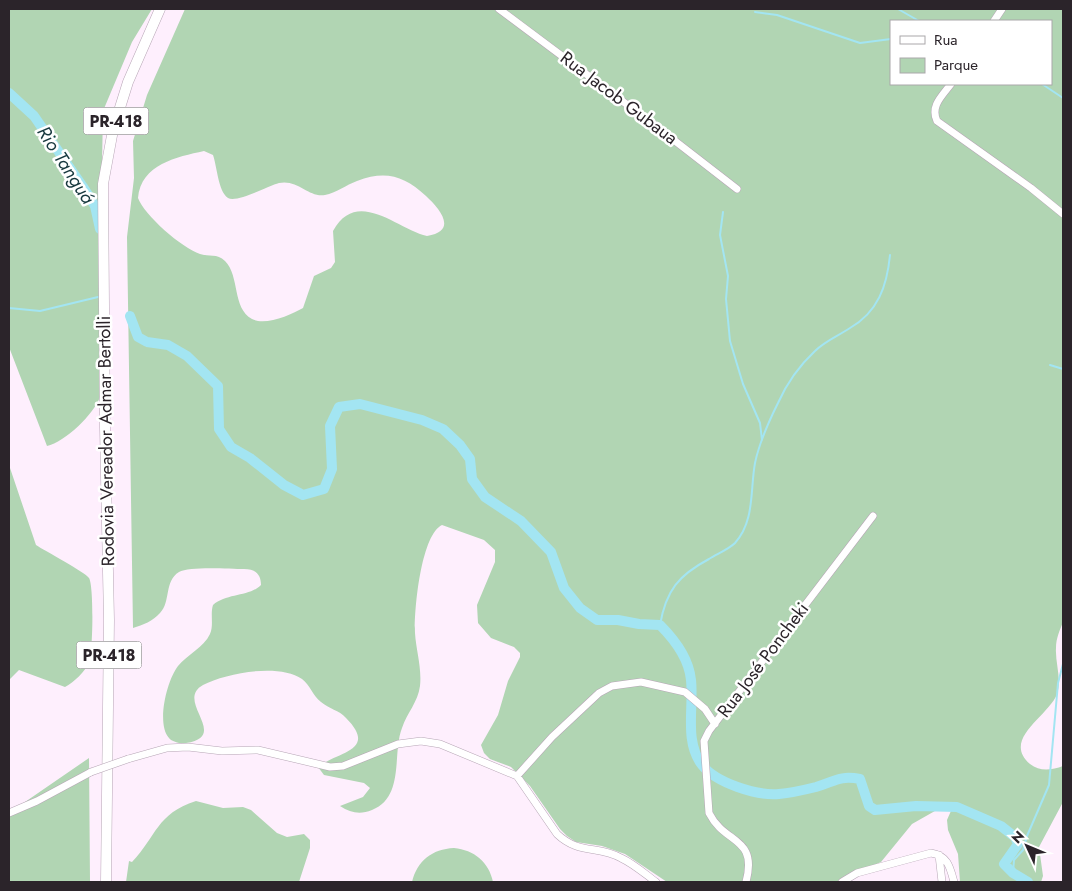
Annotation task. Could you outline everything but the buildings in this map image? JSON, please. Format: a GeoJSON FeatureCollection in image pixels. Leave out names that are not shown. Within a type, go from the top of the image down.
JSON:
{"type":"FeatureCollection","features":[{"type":"Feature","properties":{"kind":"highway","name":"Rodovia Vereador Admar Bertolli"},"geometry":{"type":"LineString","coordinates":[[106,882],[109,620],[103,184],[113,130],[128,82],[160,9]]}},
{"type":"Feature","properties":{"kind":"street","name":"Rua Jacob Gubaua"},"geometry":{"type":"LineString","coordinates":[[499,9],[657,126],[737,189]]}},
{"type":"Feature","properties":{"kind":"street"},"geometry":{"type":"LineString","coordinates":[[995,20],[1002,9]]}},
{"type":"Feature","properties":{"kind":"street"},"geometry":{"type":"LineString","coordinates":[[950,85],[935,106],[933,113],[937,121],[1031,188],[1063,214]]}},
{"type":"Feature","properties":{"kind":"street","name":"Rua José Poncheki"},"geometry":{"type":"LineString","coordinates":[[517,776],[552,737],[599,693],[612,686],[641,682],[685,692],[705,709],[715,724],[873,516]]}},
{"type":"Feature","properties":{"kind":"street"},"geometry":{"type":"LineString","coordinates":[[715,724],[709,731],[704,747],[708,813],[712,821],[743,847],[748,854],[750,863],[746,882]]}},
{"type":"Feature","properties":{"kind":"street"},"geometry":{"type":"LineString","coordinates":[[9,813],[37,801],[91,772],[167,748],[188,747],[222,751],[258,750],[330,767],[343,766],[398,744],[421,741],[440,744],[517,776],[557,834],[565,841],[576,848],[608,852],[621,858],[656,882]]}},
{"type":"Feature","properties":{"kind":"street"},"geometry":{"type":"LineString","coordinates":[[842,882],[857,873],[922,854],[939,855],[950,866],[954,882]]}},
{"type":"Feature","properties":{"kind":"street"},"geometry":{"type":"LineString","coordinates":[[939,855],[942,882]]}},
{"type":"Feature","properties":{"kind":"green space"},"geometry":{"type":"Polygon","coordinates":[[[9,9],[152,9],[132,42],[103,111],[99,327],[100,397],[92,411],[78,426],[62,439],[47,446],[9,347],[9,9]]]}},
{"type":"Feature","properties":{"kind":"green space"},"geometry":{"type":"Polygon","coordinates":[[[185,9],[1063,9],[1063,622],[1056,644],[1059,683],[1057,694],[1030,728],[1021,746],[1023,755],[1034,767],[1046,770],[1063,766],[1063,802],[1039,847],[1043,876],[1041,882],[960,882],[958,854],[948,830],[947,820],[954,804],[949,803],[912,824],[881,862],[837,882],[667,882],[625,854],[602,846],[576,842],[560,829],[530,786],[511,767],[490,759],[484,753],[481,745],[498,715],[508,681],[520,657],[520,653],[514,647],[491,638],[478,623],[477,605],[495,562],[495,550],[484,540],[442,525],[435,532],[429,543],[420,574],[415,633],[420,673],[419,692],[402,728],[399,738],[396,774],[389,795],[382,804],[368,812],[360,813],[352,812],[340,806],[363,797],[370,788],[364,783],[324,775],[318,767],[351,749],[356,744],[358,737],[355,729],[343,715],[318,700],[302,679],[292,674],[252,671],[225,677],[203,685],[196,692],[194,700],[204,726],[204,733],[198,739],[186,743],[170,739],[165,731],[163,713],[170,681],[178,666],[204,643],[210,634],[213,605],[225,598],[256,589],[261,585],[261,581],[259,575],[248,569],[210,568],[184,570],[174,576],[171,581],[166,603],[160,613],[148,622],[133,628],[127,237],[134,178],[133,141],[147,95],[185,9]],[[204,151],[162,164],[146,177],[138,198],[156,222],[174,238],[192,251],[203,255],[216,256],[225,261],[233,275],[241,307],[246,314],[257,321],[278,319],[303,308],[314,276],[331,268],[335,262],[333,231],[343,218],[354,212],[365,211],[378,214],[427,236],[437,233],[444,224],[436,207],[418,189],[402,180],[386,176],[367,178],[325,195],[314,194],[286,182],[253,194],[232,199],[228,198],[222,190],[213,155],[204,151]]]}},
{"type":"Feature","properties":{"kind":"green space"},"geometry":{"type":"Polygon","coordinates":[[[9,465],[36,545],[86,575],[91,583],[92,619],[89,662],[79,676],[65,687],[19,670],[9,680],[9,465]]]}},
{"type":"Feature","properties":{"kind":"green space"},"geometry":{"type":"Polygon","coordinates":[[[89,758],[90,882],[9,882],[9,813],[89,758]]]}},
{"type":"Feature","properties":{"kind":"green space"},"geometry":{"type":"Polygon","coordinates":[[[196,801],[223,808],[243,807],[251,810],[277,833],[287,837],[304,834],[310,840],[310,848],[299,882],[126,882],[129,861],[132,862],[158,827],[173,812],[196,801]]]}},
{"type":"Feature","properties":{"kind":"green space"},"geometry":{"type":"Polygon","coordinates":[[[454,848],[468,851],[479,858],[488,869],[493,882],[412,882],[418,868],[427,857],[439,851],[454,848]]]}},
{"type":"Feature","properties":{"kind":"waterway"},"geometry":{"type":"LineString","coordinates":[[898,9],[917,20]]}},
{"type":"Feature","properties":{"kind":"waterway"},"geometry":{"type":"LineString","coordinates":[[755,12],[777,15],[860,43],[890,39]]}},
{"type":"Feature","properties":{"kind":"waterway"},"geometry":{"type":"LineString","coordinates":[[1044,85],[1063,98]]}},
{"type":"Feature","properties":{"kind":"waterway","name":"Rio Tanguá"},"geometry":{"type":"LineString","coordinates":[[9,93],[34,116],[83,187],[95,206],[100,229]]}},
{"type":"Feature","properties":{"kind":"waterway"},"geometry":{"type":"LineString","coordinates":[[723,212],[720,235],[728,276],[726,299],[730,341],[743,384],[760,423],[762,440]]}},
{"type":"Feature","properties":{"kind":"waterway"},"geometry":{"type":"LineString","coordinates":[[660,625],[670,593],[682,578],[735,543],[741,534],[749,515],[757,456],[781,396],[799,369],[819,347],[860,322],[868,314],[883,288],[890,255]]}},
{"type":"Feature","properties":{"kind":"waterway"},"geometry":{"type":"LineString","coordinates":[[9,308],[40,311],[98,297]]}},
{"type":"Feature","properties":{"kind":"waterway","name":"Rio Tanguá"},"geometry":{"type":"LineString","coordinates":[[130,316],[138,337],[147,342],[168,345],[187,356],[218,386],[219,429],[231,447],[250,458],[284,485],[303,495],[324,489],[332,469],[330,426],[339,407],[360,404],[422,420],[443,429],[460,445],[470,459],[472,479],[485,497],[521,521],[551,552],[564,588],[580,608],[597,620],[618,620],[660,625],[670,637],[680,650],[690,672],[692,690],[691,735],[696,756],[702,765],[717,777],[738,787],[770,794],[798,791],[842,778],[853,778],[860,779],[869,806],[875,810],[916,806],[957,807],[1001,826],[1015,837],[1018,844],[1004,864],[1013,873],[1028,882]]}},
{"type":"Feature","properties":{"kind":"waterway"},"geometry":{"type":"LineString","coordinates":[[1050,365],[1063,369]]}},
{"type":"Feature","properties":{"kind":"waterway"},"geometry":{"type":"LineString","coordinates":[[1013,873],[1014,860],[1023,850],[1049,785],[1058,683],[1063,664]]}}]}
